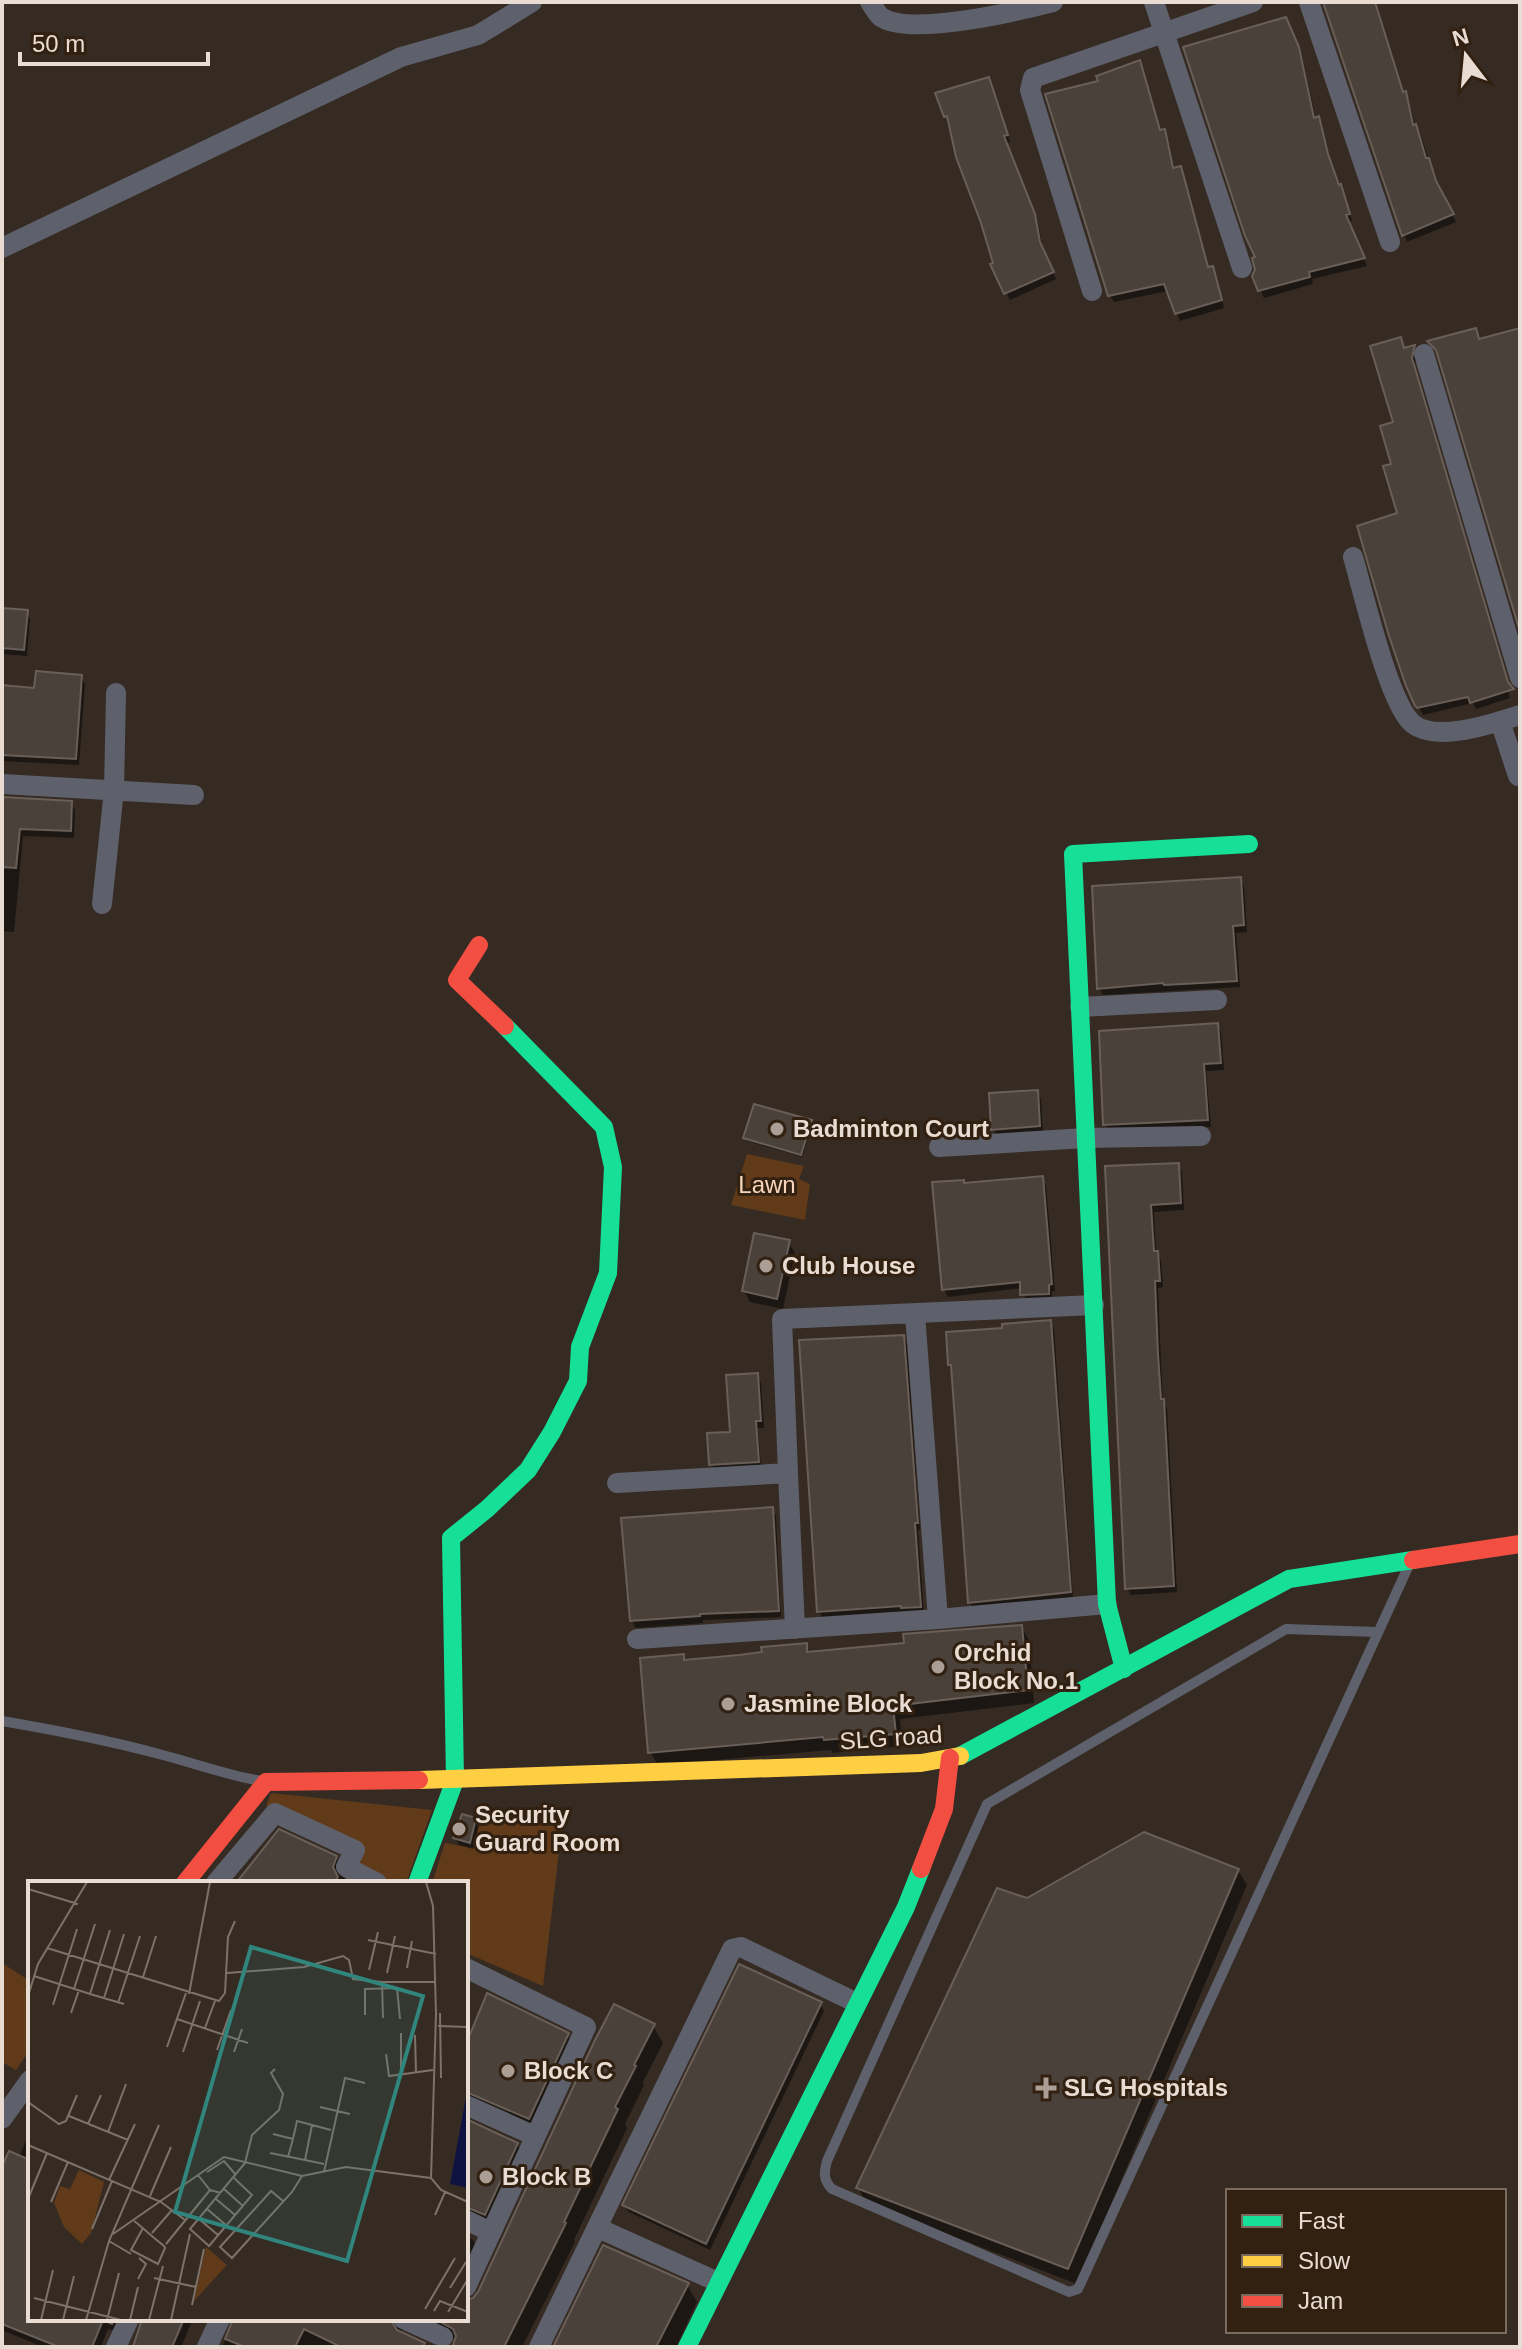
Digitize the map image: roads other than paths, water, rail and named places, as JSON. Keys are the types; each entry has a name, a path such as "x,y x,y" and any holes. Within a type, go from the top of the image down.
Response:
{"street":[{"path":"2,248 401,57 478,35 532,2"},
{"path":"870,2 881,17 906,26 1006,14 1053,2"},
{"path":"1154,2 1242,268"},
{"path":"1092,291 1030,90 1031,83 1040,74 1253,2"},
{"path":"1309,2 1390,242"},
{"path":"1424,354 1520,678"},
{"path":"1353,557 1395,701 1413,725 1430,730 1471,731 1510,718 1518,776"},
{"path":"102,904 114,790 116,693"},
{"path":"2,784 194,795"},
{"path":"1124,1669 1107,1604 1073,854 1249,844"},
{"path":"418,1881 455,1780 451,1538 528,1470 552,1432 578,1381 580,1347 608,1273 613,1167 604,1127 457,980 479,945"},
{"path":"1080,1007 1217,1000"},
{"path":"939,1147 1086,1138 1201,1136"},
{"path":"795,1629 782,1319 1094,1305"},
{"path":"915,1314 938,1619"},
{"path":"617,1483 788,1473"},
{"name":"SLG road","path":"266,1782 455,1780 921,1763 961,1756 1289,1579 1520,1544"},
{"path":"637,1639 938,1619 1107,1604"},
{"path":"687,2347 906,1907 944,1809 950,1758"},
{"path":"187,1881 266,1782"},
{"path":"218,1881 275,1813 355,1850 346,1867 373,1881"},
{"path":"539,2347 732,1949 741,1947 857,2003"},
{"path":"468,1969 586,2027 468,2283"},
{"path":"2,2119 28,2083"},
{"path":"468,2106 535,2136"},
{"path":"468,2221 491,2232"},
{"path":"598,2228 718,2282"},
{"path":"116,2347 128,2321"},
{"path":"207,2347 219,2321"},
{"path":"408,2321 444,2334"}],"lane":[{"path":"1377,1632 1286,1629 987,1804 827,2161 824,2172 826,2183 832,2189 1069,2292 1078,2289 1411,1560"},
{"path":"2,1721 86,1735 162,1754 221,1774 266,1782"}],"place":[{"name":"Badminton Court","path":"777,1129"},
{"name":"Club House","path":"766,1266"},
{"name":"Orchid Block No.1","path":"938,1667"},
{"name":"Jasmine Block","path":"728,1704"},
{"name":"Security Guard Room","path":"459,1829"},
{"name":"Block C","path":"508,2071"},
{"name":"SLG Hospitals","path":"1046,2088"},
{"name":"Block B","path":"486,2177"}],"park label":[{"name":"Lawn","path":"767,1185"}]}
